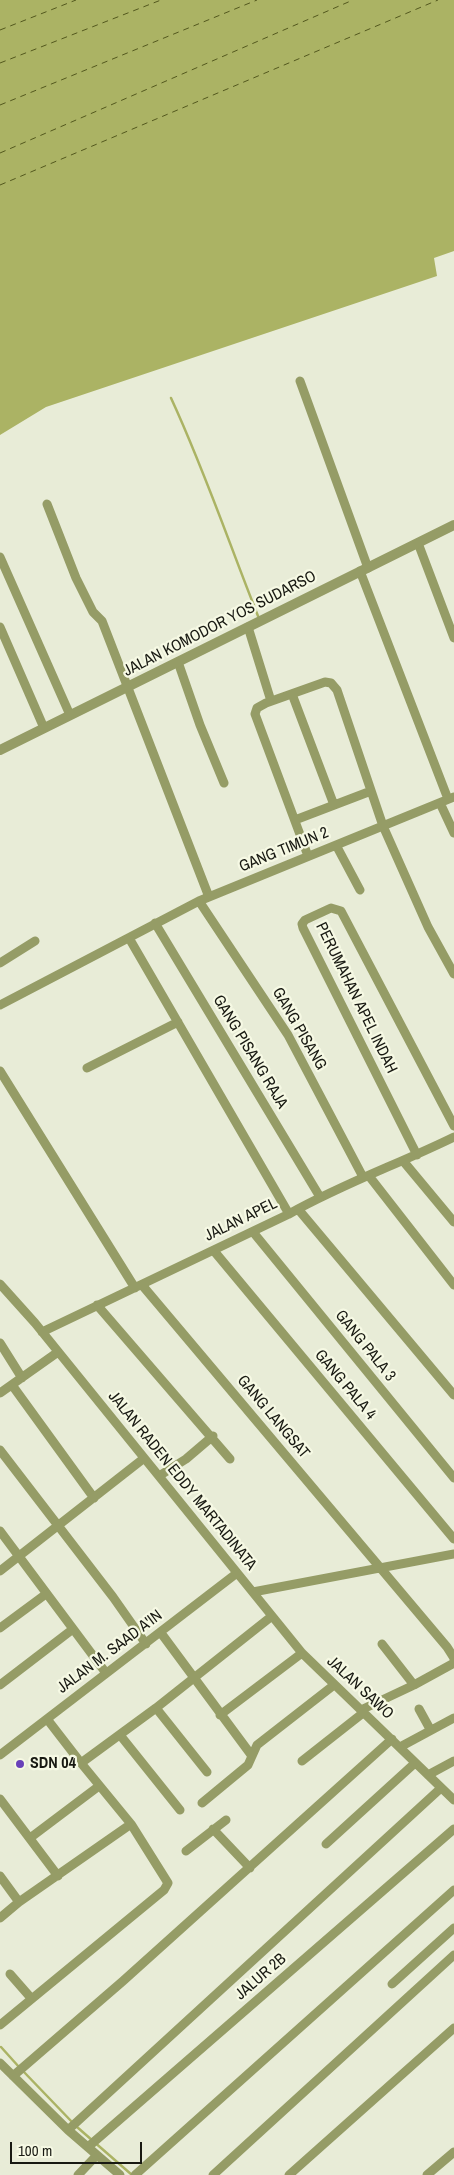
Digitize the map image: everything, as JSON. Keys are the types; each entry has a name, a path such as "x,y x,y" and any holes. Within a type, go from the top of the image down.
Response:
{"street":[{"path":"300,381 364,569 447,800 454,833"},
{"path":"47,504 76,578 92,612 102,621 209,897"},
{"name":"JALAN KOMODOR YOS SUDARSO","path":"0,750 454,524"},
{"path":"418,543 454,638"},
{"path":"0,557 70,715"},
{"path":"0,627 44,728"},
{"path":"248,627 271,701"},
{"path":"178,662 200,725 224,783"},
{"path":"308,856 255,714 257,708 271,701 325,682 331,683 337,690 383,826 428,927 454,974"},
{"path":"292,694 334,805"},
{"path":"295,820 372,791"},
{"name":"GANG TIMUN 2","path":"0,1005 199,901 447,800"},
{"path":"336,845 360,890"},
{"name":"GANG PISANG","path":"199,901 288,1036 367,1176 454,1284"},
{"name":"PERUMAHAN APEL INDAH","path":"417,1155 302,928 305,920 331,908 341,911 454,1126"},
{"name":"GANG PISANG RAJA","path":"155,923 320,1197"},
{"path":"129,938 289,1214"},
{"path":"0,963 36,940"},
{"path":"87,1068 178,1022"},
{"name":"GANG LANGSAT","path":"0,1073 139,1286 447,1647 454,1658 454,1663 414,1685"},
{"name":"JALAN APEL","path":"42,1332 253,1232 320,1197 404,1162 454,1138"},
{"path":"404,1162 454,1222"},
{"path":"298,1209 454,1395"},
{"name":"GANG PALA 3","path":"253,1232 454,1478"},
{"name":"GANG PALA 4","path":"214,1250 454,1539"},
{"name":"JALAN RADEN EDDY MARTADINATA","path":"0,1285 35,1323 253,1592 454,1554"},
{"path":"97,1305 213,1436 230,1459"},
{"path":"0,1343 22,1378"},
{"path":"0,1393 58,1352"},
{"path":"12,1385 94,1498"},
{"path":"159,1476 186,1459 213,1436"},
{"path":"0,1450 113,1597 146,1644"},
{"path":"0,1570 144,1459"},
{"path":"0,1531 106,1674"},
{"name":"JALAN M. SAAD A'IN","path":"0,1755 161,1634 237,1573"},
{"name":"JALAN SAWO","path":"253,1592 302,1653 454,1800"},
{"path":"0,1628 46,1594"},
{"path":"80,1763 156,1708 272,1616"},
{"path":"0,1685 72,1629"},
{"path":"161,1634 252,1756"},
{"path":"302,1761 362,1711 414,1685 382,1644"},
{"path":"220,1715 302,1653"},
{"path":"202,1803 244,1769 250,1762 257,1746 334,1685"},
{"path":"156,1708 207,1772"},
{"path":"419,1709 430,1729"},
{"path":"400,1747 430,1729 454,1718"},
{"path":"0,2025 164,1890 167,1880 149,1855 131,1824 80,1763 47,1719"},
{"path":"120,1735 180,1810"},
{"path":"16,2074 250,1868 392,1739"},
{"path":"428,1775 454,1761"},
{"path":"326,1844 415,1763"},
{"path":"30,1838 99,1786"},
{"path":"70,2128 441,1788"},
{"path":"0,1799 58,1876"},
{"path":"186,1851 226,1820"},
{"path":"0,1918 19,1902 131,1824"},
{"name":"JALUR 2B","path":"89,2146 454,1829"},
{"path":"213,1830 250,1868"},
{"path":"0,1876 19,1902"},
{"path":"136,2174 454,1890"},
{"path":"392,1984 454,1928"},
{"path":"213,2175 454,1955"},
{"path":"10,1974 31,1998"},
{"path":"289,2175 454,2028"},
{"path":"1,2065 16,2074 96,2155 120,2175"},
{"path":"427,2175 454,2152"},
{"path":"78,2175 96,2155"}],"shaded area":[{"path":"0,0 454,0 454,251 434,258 437,276 46,407 0,435"}],"waterway":[{"path":"171,398 205,479 258,616"},
{"path":"1,2047 19,2067"},
{"path":"23,2071 73,2123"},
{"path":"77,2127 132,2175"}],"ferry route":[{"path":"0,30 76,0"},
{"path":"0,63 161,0"},
{"path":"0,105 257,0"},
{"path":"0,153 353,0"},
{"path":"0,185 438,0"}],"place":[{"name":"SDN 04","path":"20,1764"}]}
